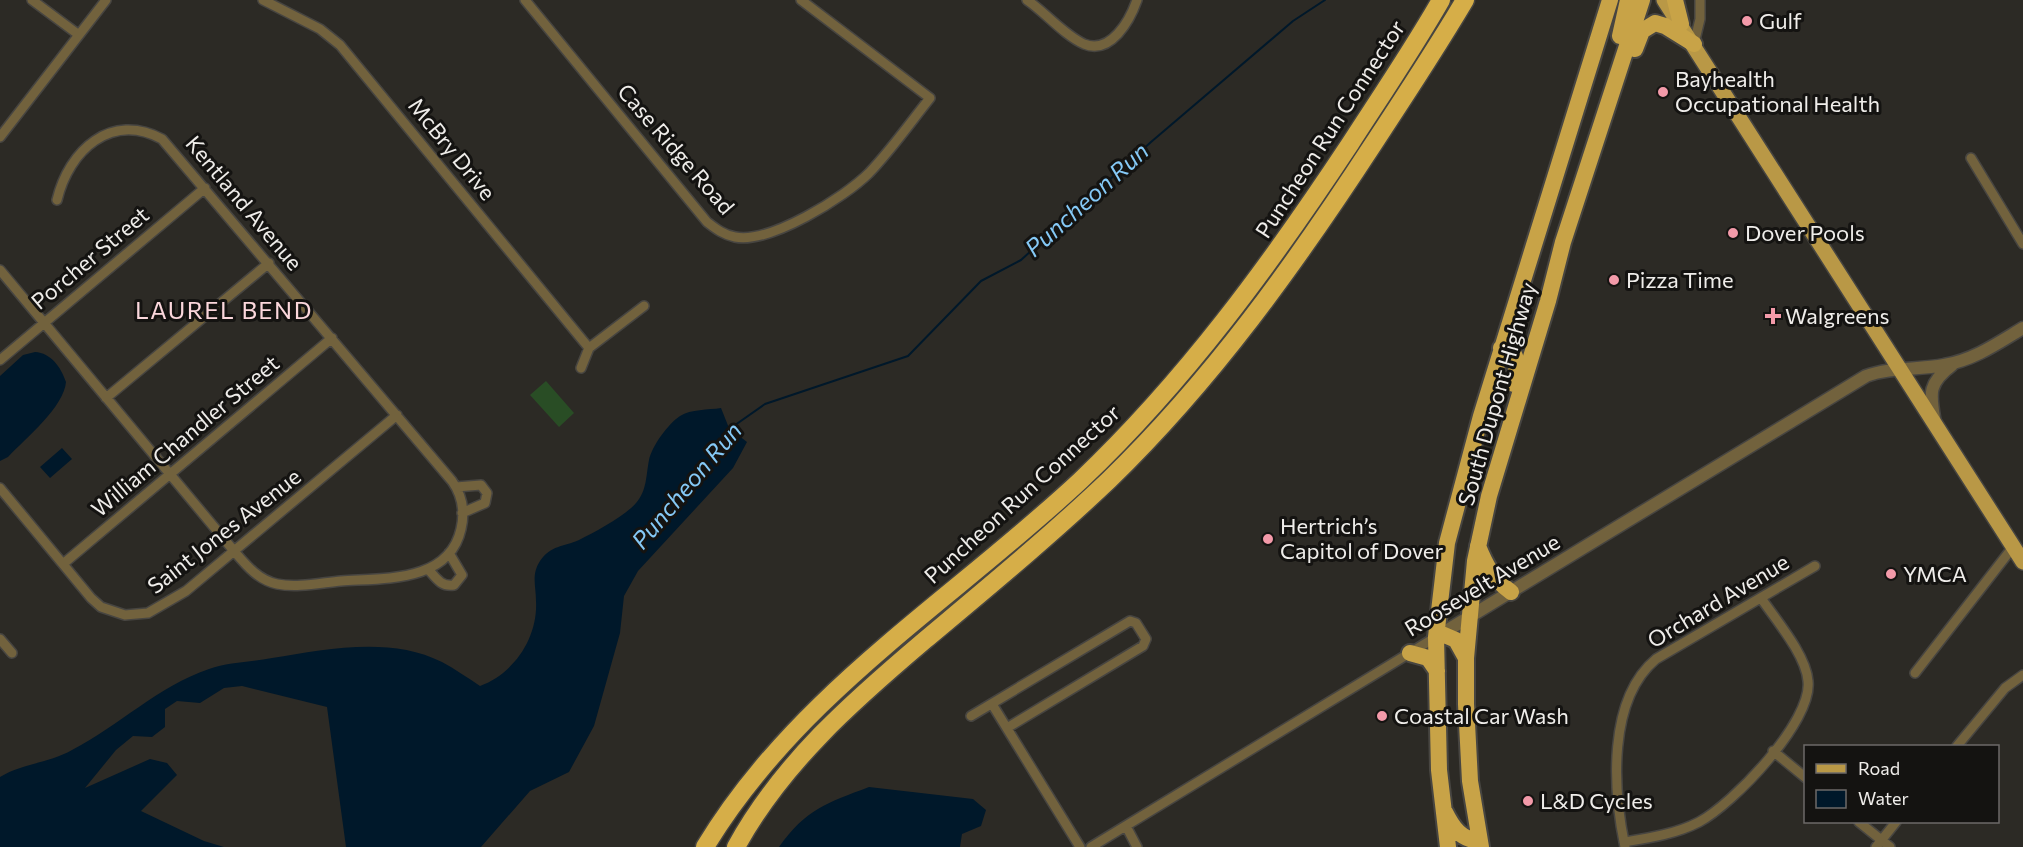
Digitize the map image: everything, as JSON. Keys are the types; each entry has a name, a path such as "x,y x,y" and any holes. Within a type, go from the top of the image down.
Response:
{"highway":[{"name":"Puncheon Run Connector","path":"705,847 744,787 775,749 808,715 1056,502 1170,388 1223,325 1287,239 1441,0"},
{"name":"Puncheon Run Connector","path":"736,847 771,792 833,721 1092,496 1201,382 1274,291 1315,233 1465,0"},
{"path":"1563,242 1588,141 1617,50 1628,0"},
{"name":"South Dupont Highway","path":"1480,844 1470,781 1466,658 1478,546 1493,481 1548,301 1563,242 1642,0"},
{"path":"1675,0 1681,24"},
{"name":"South Dupont Highway","path":"1448,847 1442,806 1437,671 1448,543 1501,348 1608,3"},
{"path":"1606,116 1638,40 1646,27 1655,23 1665,26 1694,44"},
{"path":"1493,481 1496,446 1517,375 1515,356 1501,348"},
{"path":"1478,546 1488,570 1499,584 1511,592"},
{"path":"1439,636 1456,640 1466,658"},
{"path":"1410,653 1428,658 1437,671"},
{"path":"1442,806 1452,826 1461,835 1480,844"}],"main road":[{"path":"1664,0 1694,44 1794,207 2023,562"}],"street":[{"path":"32,0 79,35"},
{"path":"0,137 106,0"},
{"name":"McBry Drive","path":"263,0 320,29 340,45 589,348"},
{"name":"Case Ridge Road","path":"525,0 707,222 720,232 750,238 772,232 816,211 850,188 880,161 930,98 801,0"},
{"path":"1028,0 1085,44 1101,45 1116,36 1132,13 1137,0"},
{"path":"1694,44 1700,19 1700,0"},
{"name":"Kentland Avenue","path":"0,270 234,551 250,569 265,580 287,585 405,576 429,569 449,553 458,540 462,513 456,487 162,139 135,128 108,133 87,148 62,179 57,200"},
{"path":"1971,158 2023,244"},
{"name":"Porcher Street","path":"0,360 205,188"},
{"path":"106,398 269,263"},
{"path":"581,368 589,348 644,306"},
{"path":"1935,427 1930,394 1942,372 1954,363 1978,355 2023,328"},
{"name":"William Chandler Street","path":"63,564 332,338"},
{"name":"Roosevelt Avenue","path":"1091,847 1857,381 1878,372 1954,363"},
{"name":"Saint Jones Avenue","path":"0,488 101,607 115,613 148,614 168,604 397,415"},
{"path":"456,487 481,485 487,494 485,503 462,513"},
{"path":"1915,673 2013,547"},
{"path":"429,569 441,583 447,586 454,585 462,575 449,553"},
{"name":"Orchard Avenue","path":"1624,845 1616,759 1624,713 1638,679 1656,659 1815,566"},
{"path":"1624,845 1680,831 1714,813 1743,788 1805,707 1809,684 1802,660 1761,598"},
{"path":"972,716 1130,621 1136,623 1146,639 1143,646 1007,728"},
{"path":"0,639 12,653"},
{"path":"1959,745 2005,688 2023,675"},
{"path":"992,704 1080,847"},
{"path":"1773,751 1804,776"},
{"path":"1860,823 1879,843 1890,847"},
{"path":"1879,843 1895,823"},
{"path":"1126,826 1137,847"}],"green space":[{"path":"546,381 574,413 559,427 530,395"}],"water":[{"path":"35,352 51,358 58,366 66,382 64,392 43,422 8,457 0,461 0,376 23,355"},
{"path":"721,408 729,428 747,442 733,468 638,571 624,596 620,633 594,726 569,772 530,791 481,847 346,847 327,707 242,686 224,688 200,703 177,701 165,709 165,727 152,737 133,736 116,750 85,788 150,759 167,763 177,775 141,811 204,841 224,847 0,847 0,777 72,750 173,685 209,669 232,663 336,648 380,647 422,654 442,662 480,686 493,680 514,663 533,628 536,614 536,571 544,556 553,549 579,540 601,528 636,503 644,488 653,448 675,420 689,412"},
{"path":"62,448 72,459 50,478 40,467"},
{"path":"869,787 973,799 986,810 981,826 962,834 960,847 779,847 799,824 818,809"}],"waterway":[{"name":"Puncheon Run","path":"728,430 765,404 908,356 981,281 1021,260 1151,142 1293,21 1325,0"}],"place":[{"name":"Gulf","path":"1747,21"},
{"name":"Bayhealth Occupational Health","path":"1663,92"},
{"name":"Dover Pools","path":"1733,233"},
{"name":"Pizza Time","path":"1614,280"},
{"name":"Walgreens","path":"1773,316"},
{"name":"Hertrich’s Capitol of Dover","path":"1268,539"},
{"name":"YMCA","path":"1891,574"},
{"name":"Coastal Car Wash","path":"1382,716"},
{"name":"L&D Cycles","path":"1528,801"}],"district":[{"name":"LAUREL BEND","path":"224,311"}]}
